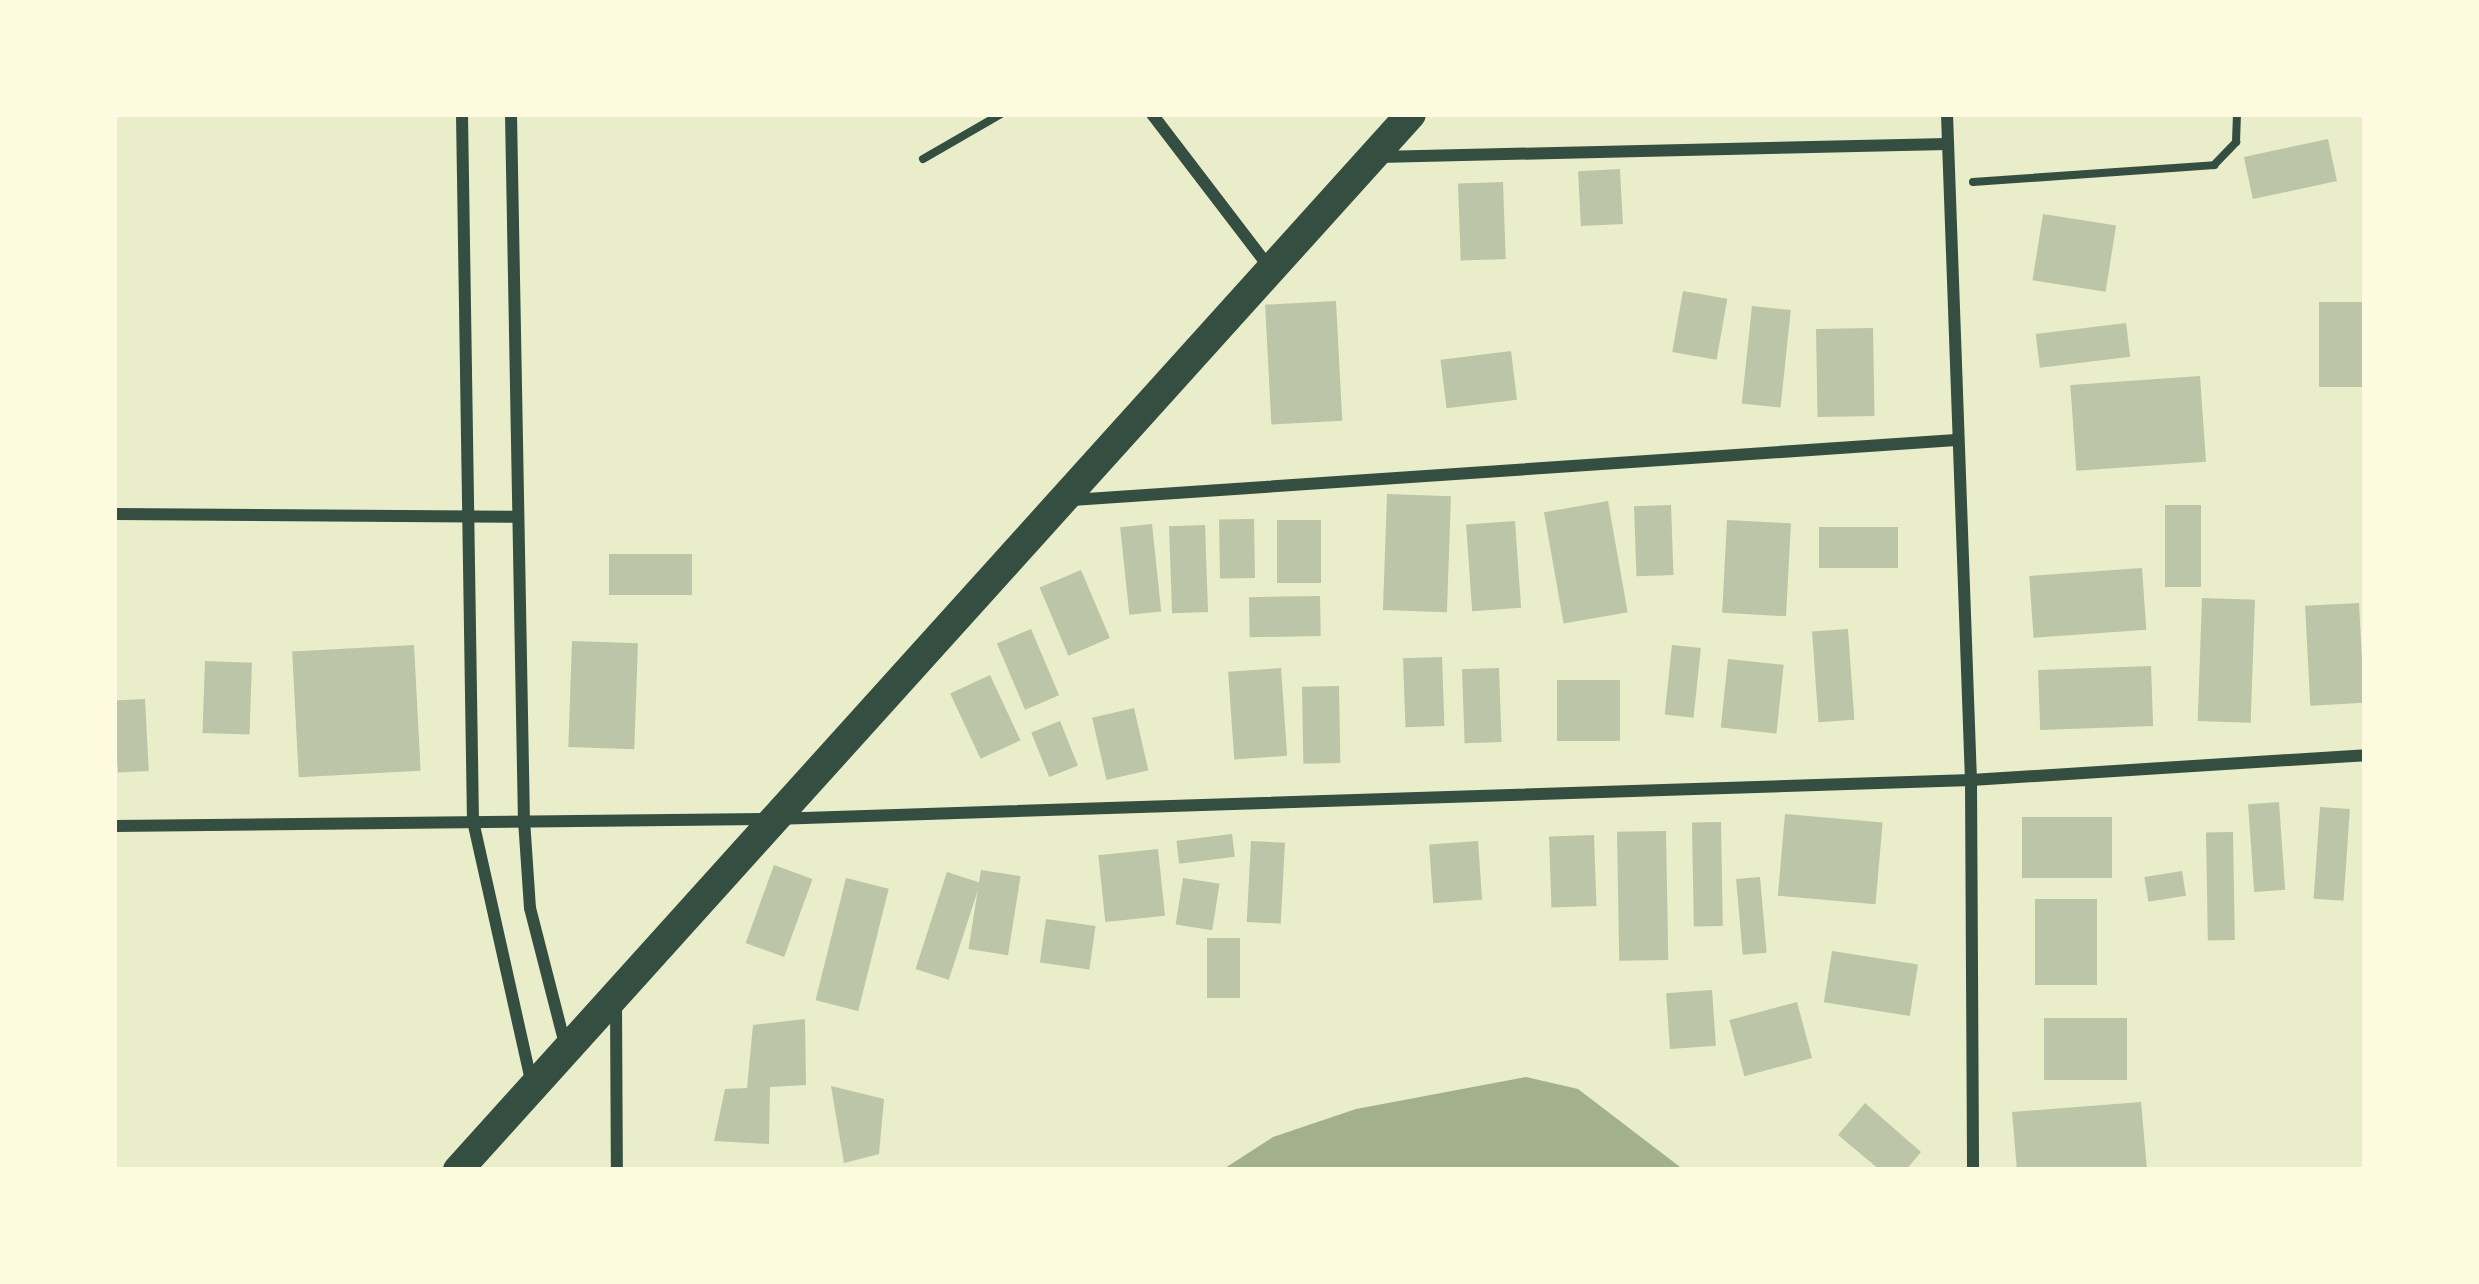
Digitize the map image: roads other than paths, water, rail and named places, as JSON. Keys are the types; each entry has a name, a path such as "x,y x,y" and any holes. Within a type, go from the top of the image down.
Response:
{"main road":[{"path":"458,1170 1411,114"}],"street":[{"path":"462,114 463,518 473,821 497,955 533,1087"},
{"path":"511,114 524,820 530,908 566,1049"},
{"path":"1152,114 1270,268"},
{"path":"1947,114 1971,780 1973,1170"},
{"path":"1373,157 1947,144"},
{"path":"1060,501 1957,440"},
{"path":"114,514 517,517"},
{"path":"114,826 774,819 1971,780 2365,755"},
{"path":"616,994 617,1170"}]}
